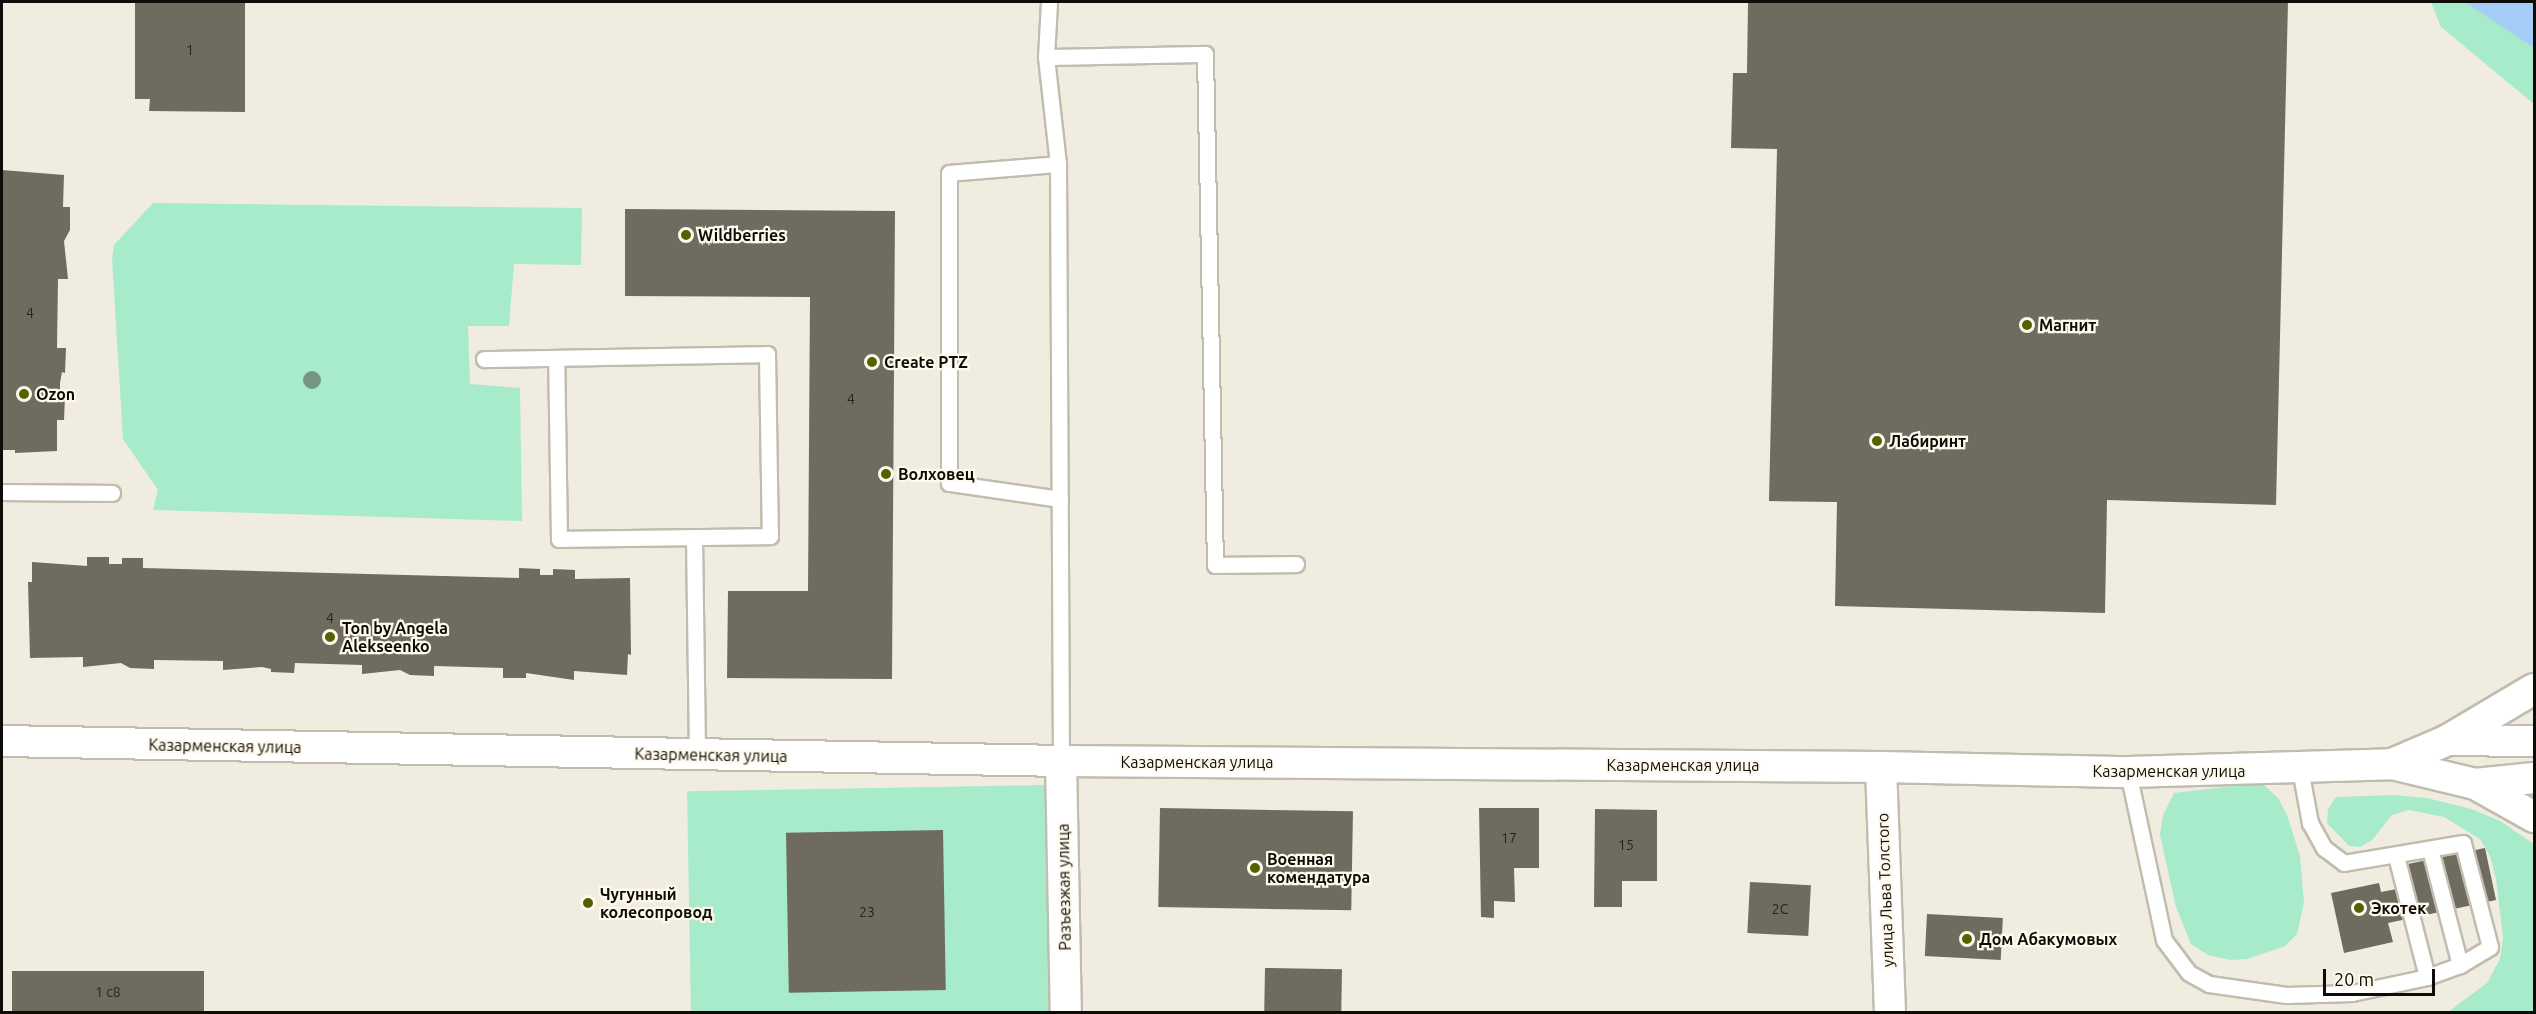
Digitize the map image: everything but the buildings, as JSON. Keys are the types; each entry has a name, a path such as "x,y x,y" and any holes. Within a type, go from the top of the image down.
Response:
{"street":[{"path":"2392,764 2448,741 2535,689"},
{"name":"Казарменская улица","path":"2,741 1061,761 1881,766 2128,772 2300,769 2392,764"},
{"path":"2448,741 2535,741"},
{"name":"Разъезжая улица","path":"1061,761 1066,1012"},
{"path":"2392,764 2475,784 2535,817"},
{"name":"улица Льва Толстого","path":"1881,766 1890,1012"},
{"path":"2475,784 2535,778"}],"lane":[{"path":"1049,2 1046,57 1058,164 1061,761"},
{"path":"1046,57 1205,54 1215,565 1296,564"},
{"path":"1058,164 949,173 949,483 1060,500"},
{"path":"484,358 767,354 770,536 559,539 556,358"},
{"path":"2,492 112,493"},
{"path":"694,537 697,754"},
{"path":"2128,772 2164,940 2188,973 2209,984 2286,995 2352,993 2427,977 2460,965 2490,947 2463,843 2344,863 2324,848 2310,823 2300,769"},
{"path":"2430,849 2460,965"},
{"path":"2396,856 2427,977"}],"green space":[{"path":"2431,2 2467,2 2534,48 2534,104 2441,27"},
{"path":"153,203 582,208 581,265 514,264 509,326 468,326 470,384 520,388 522,521 153,510 158,490 123,439 112,259 114,245"},
{"path":"1046,785 1050,1012 691,1012 687,791"},
{"path":"2242,785 2264,785 2278,798 2287,815 2300,856 2304,902 2297,934 2285,946 2247,959 2231,960 2208,955 2191,944 2176,907 2160,835 2163,815 2174,793"},
{"path":"2394,795 2427,798 2471,809 2500,821 2534,844 2534,1012 2448,1012 2487,983 2500,959 2503,937 2496,879 2490,856 2480,839 2444,817 2409,810 2392,815 2372,840 2360,847 2349,846 2327,823 2328,809 2336,797"}],"water":[{"path":"2467,2 2534,2 2534,48 2468,4"}],"place":[{"name":"Wildberries","path":"686,235"},
{"name":"Магнит","path":"2027,325"},
{"name":"Create PTZ","path":"872,362"},
{"name":"Ozon","path":"24,394"},
{"name":"Лабиринт","path":"1877,441"},
{"name":"Волховец","path":"886,474"},
{"name":"Ton by Angela Alekseenko","path":"330,637"},
{"name":"Военная комендатура","path":"1255,868"},
{"name":"Чугунный колесопровод","path":"588,903"},
{"name":"Экотек","path":"2359,908"},
{"name":"Дом Абакумовых","path":"1967,939"}]}
